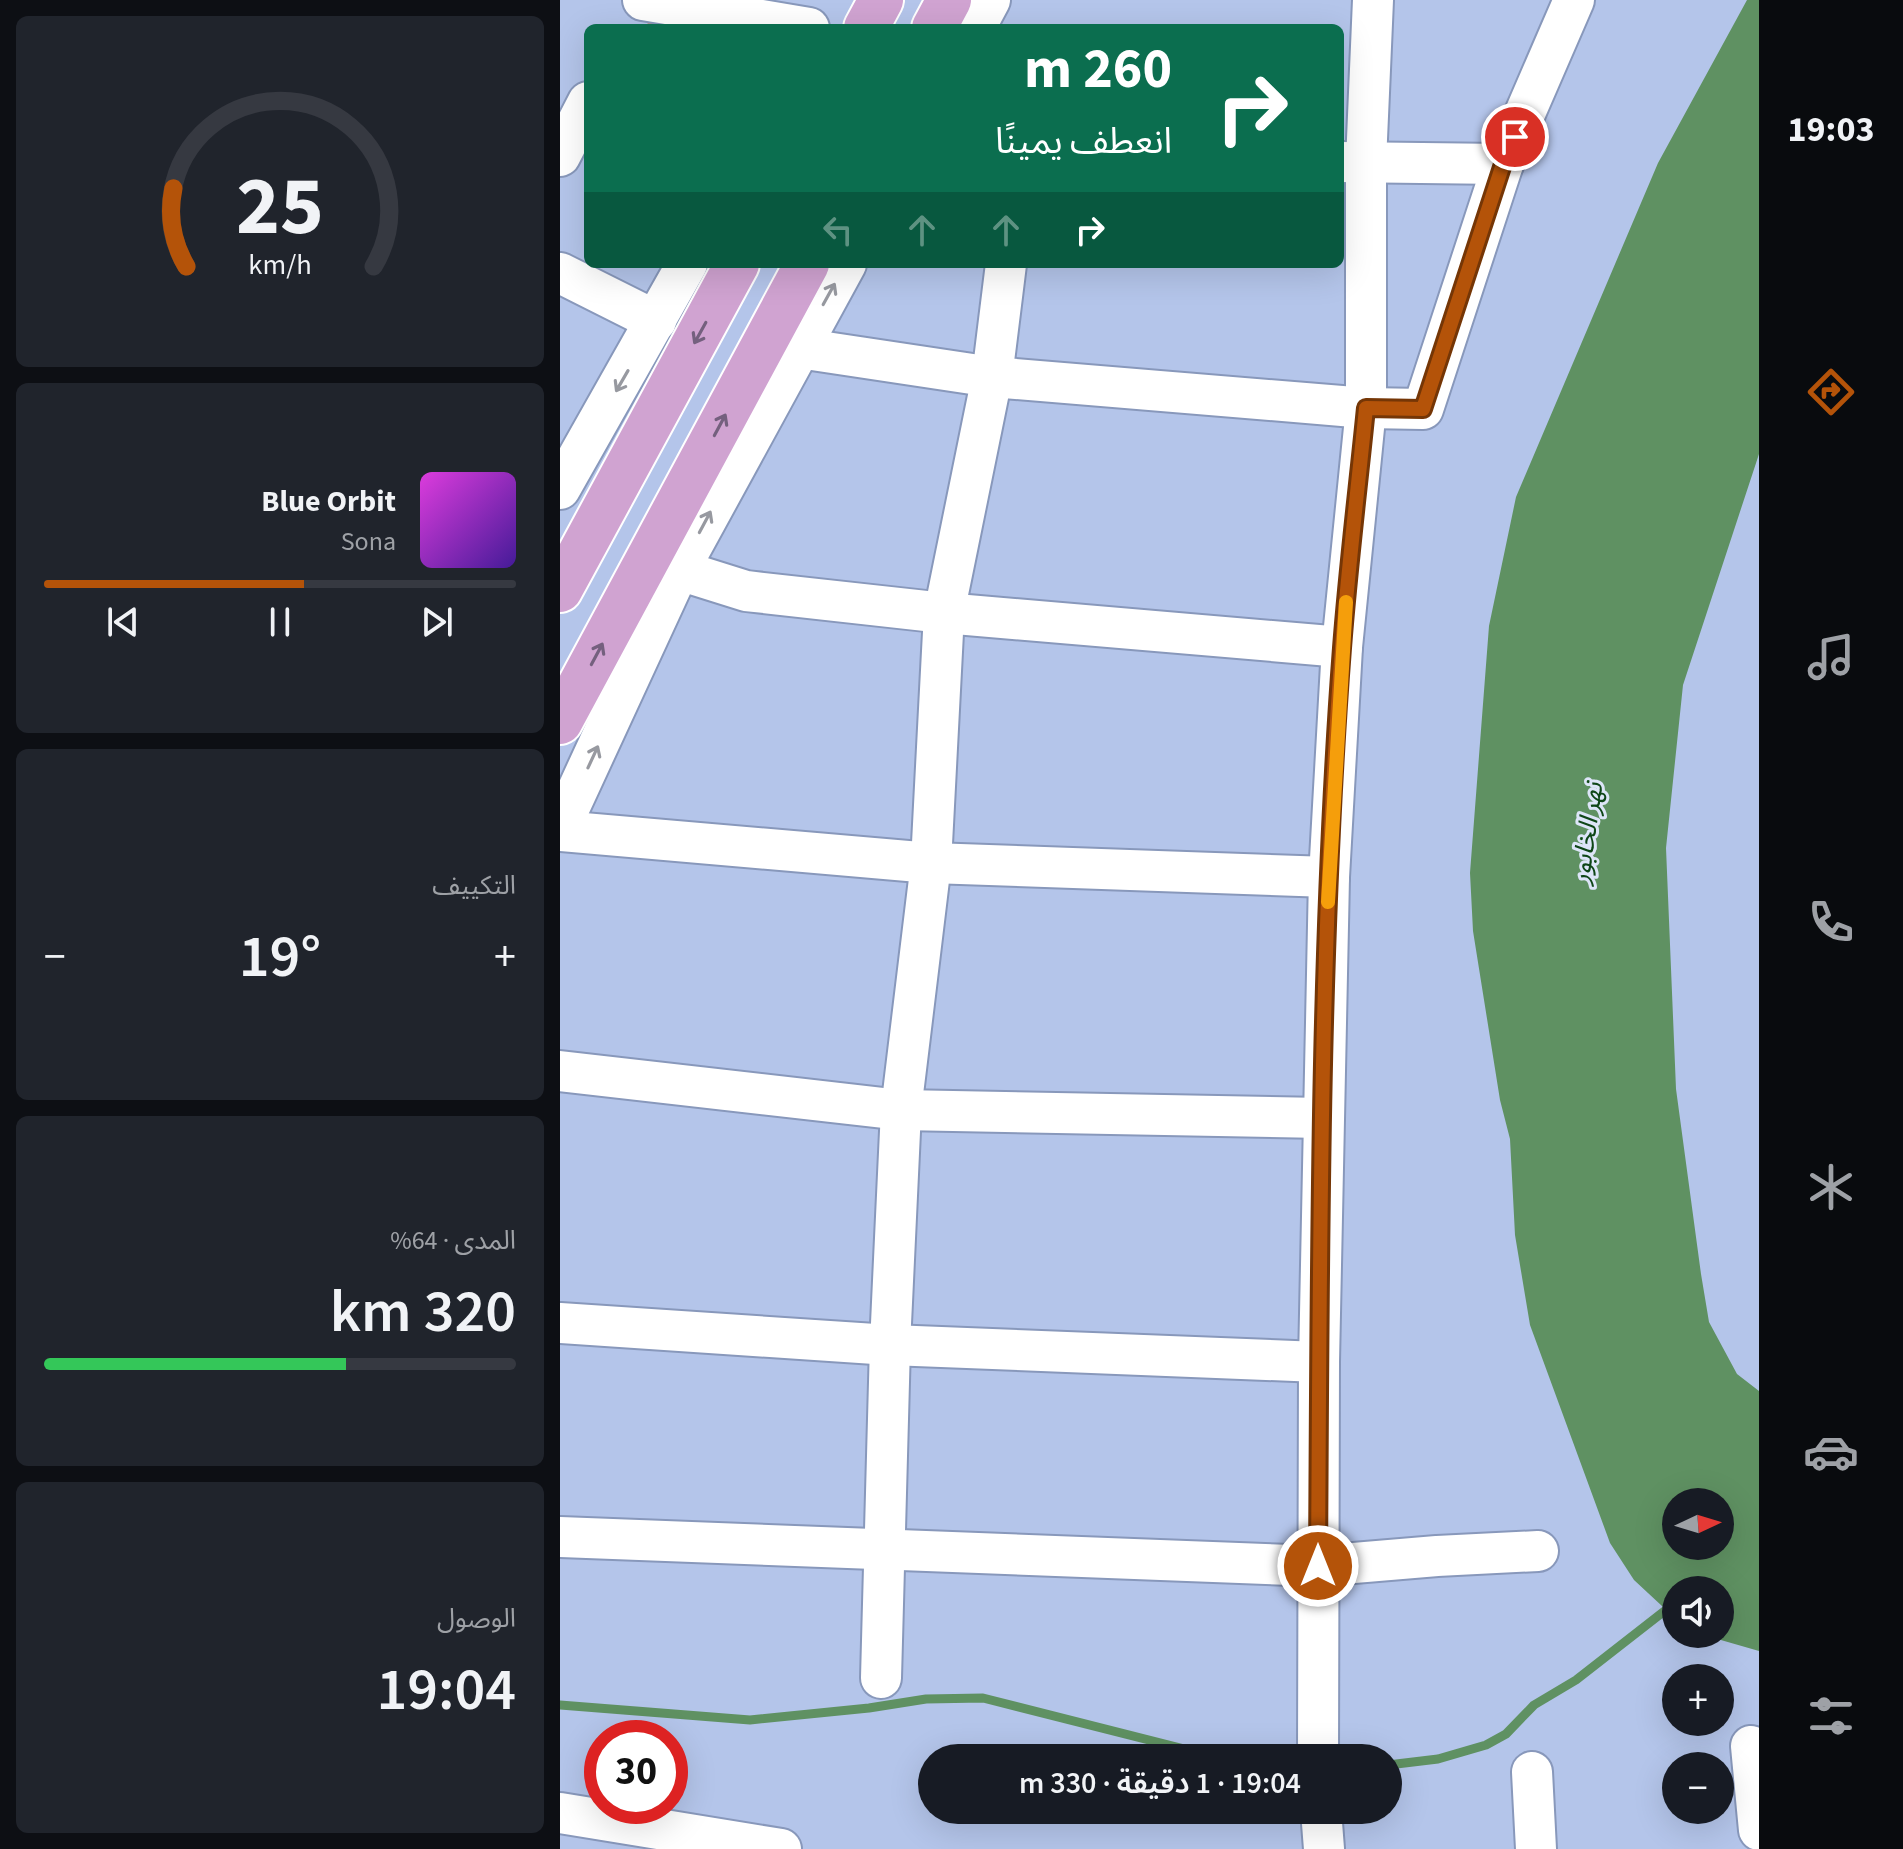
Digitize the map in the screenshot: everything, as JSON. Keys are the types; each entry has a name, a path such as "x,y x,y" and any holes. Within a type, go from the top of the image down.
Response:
{"main road":[{"path":"936,24 949,0"},
{"path":"560,590 735,268"},
{"path":"560,722 805,268"}],"street":[{"path":"628,24 641,0 787,24"},
{"path":"814,24 829,0"},
{"path":"977,24 990,0"},
{"path":"1318,1744 1319,1362 1329,877 1342,647 1366,408 1353,162 1373,0"},
{"path":"799,348 992,377 1366,408 1423,409 1503,164 1574,0"},
{"path":"560,156 584,110"},
{"path":"1353,162 1503,164"},
{"path":"560,489 685,268"},
{"path":"844,268 679,570 560,830 931,863 1329,877"},
{"path":"881,1678 890,1345 901,1110 931,863 944,613 992,377 1006,268"},
{"path":"560,273 656,321"},
{"path":"679,570 746,591 944,613 1342,647"},
{"path":"560,1071 901,1110 1323,1118"},
{"path":"560,1323 890,1345 1319,1362"},
{"path":"560,1537 1318,1566 1538,1551"},
{"path":"1751,1746 1759,1830"},
{"path":"1532,1772 1536,1849"},
{"path":"560,1813 692,1843 781,1849"},
{"path":"1322,1824 1324,1849"}],"water":[{"name":"نهر الخابور","path":"1747,0 1759,0 1759,454 1683,685 1666,848 1676,1089 1709,1322 1737,1374 1759,1391 1759,1651 1734,1644 1734,1576 1662,1576 1662,1606 1634,1580 1610,1543 1530,1325 1515,1235 1510,1139 1500,1100 1473,931 1470,873 1489,626 1516,497 1658,163"}],"building":[{"path":"655,2 690,14 686,24 647,24"}],"waterway":[{"path":"1402,1763 1438,1759 1486,1745 1506,1734 1534,1705 1576,1680 1662,1613"},
{"path":"560,1705 750,1720 926,1699 983,1698 1165,1744"}],"slow traffic":[{"path":"1328,902 1346,602"}],"route":[{"path":"1318,1566 1329,877 1342,647 1366,408 1423,409 1503,164 1515,137"}]}
